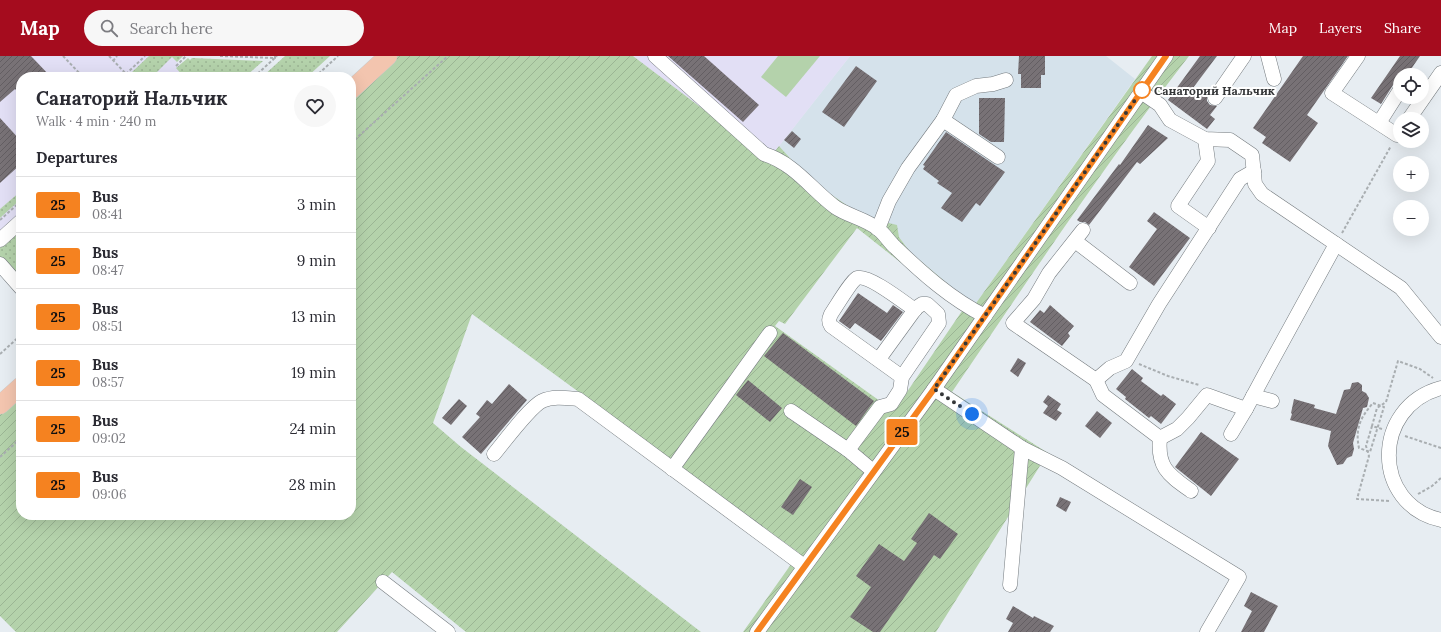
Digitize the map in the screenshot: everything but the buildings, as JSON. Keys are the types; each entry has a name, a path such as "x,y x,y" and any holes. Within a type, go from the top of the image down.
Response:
{"main road":[{"path":"356,85 388,56"},
{"path":"0,405 16,391"}],"street":[{"path":"655,56 764,154 777,158 793,169 836,207 878,229 894,247 937,285 966,307 984,316"},
{"path":"757,632 934,389 1166,56"},
{"path":"1215,98 1244,56"},
{"path":"1268,56 1274,79"},
{"path":"1358,56 1332,93 1379,123 1393,130"},
{"path":"1429,88 1441,73"},
{"path":"878,229 889,201 908,168 943,120 956,95 976,86 993,84 1006,80"},
{"path":"1141,92 1160,105 1170,120 1205,139 1230,140 1252,155 1256,184 1262,194 1401,288 1441,337"},
{"path":"1379,123 1393,101"},
{"path":"943,120 998,157"},
{"path":"1205,139 1208,161 1178,206 1209,228"},
{"path":"1096,380 1110,368 1126,360 1159,304 1240,179 1254,171"},
{"path":"0,240 16,226"},
{"path":"1130,283 1079,235 1049,273 1034,299 1013,324 1096,380 1103,395 1160,438"},
{"path":"1231,434 1336,244"},
{"path":"0,264 16,282"},
{"path":"902,376 837,331 829,322 831,314 857,278 871,281 915,310"},
{"path":"848,450 880,407 891,404 900,390 902,376 939,323 938,314 927,304 922,304 915,310 879,359"},
{"path":"672,469 770,333"},
{"path":"1441,388 1433,390 1420,397 1408,406 1392,432 1389,452 1389,462 1394,482 1405,499 1420,512 1441,520"},
{"path":"934,389 1022,448 1062,468 1239,577 1207,632"},
{"path":"1160,438 1177,429 1207,395 1246,409"},
{"path":"1253,396 1272,401"},
{"path":"494,454 533,408 542,401 556,397 578,398 804,566"},
{"path":"791,411 848,450 873,472"},
{"path":"1160,438 1159,448 1161,462 1170,475 1191,491"},
{"path":"1010,585 1022,448"},
{"path":"383,582 448,632"}],"path":[{"path":"63,56 78,72"},
{"path":"109,56 124,72"},
{"path":"114,61 117,56"},
{"path":"128,72 145,56"},
{"path":"176,66 186,56"},
{"path":"220,56 276,57"},
{"path":"320,72 338,56"},
{"path":"356,139 448,56"},
{"path":"260,72 276,57"},
{"path":"1336,244 1364,192 1393,143"},
{"path":"0,220 16,206"},
{"path":"0,354 16,340"},
{"path":"1126,360 1168,376 1204,387"},
{"path":"1373,403 1384,407 1383,409 1370,452 1359,448 1356,436 1362,415 1373,403"},
{"path":"0,457 16,443"}],"shaded area":[{"path":"0,56 173,56 172,57 180,65 177,69 180,72 16,72 16,233 0,248"},
{"path":"633,56 850,56 769,159"},
{"path":"850,56 1106,56 1135,79 974,306 910,252 899,237 864,217 810,180 779,146"}],"green space":[{"path":"149,56 183,56 177,62 172,57 157,72 132,72"},
{"path":"285,56 330,56 312,72 267,72"},
{"path":"388,56 633,56 769,159 779,146 810,180 864,217 897,225 899,237 910,252 974,306 1152,56 1189,56 1097,180 952,392 1048,453 936,632 743,632 799,553 472,314 433,423 461,447 701,632 466,632 392,572 337,632 16,632 0,616 0,405 16,391 16,520 356,520 356,85","holes":["857,228 962,311 894,411 775,326 779,321 785,324"]},
{"path":"778,56 820,56 786,97 761,77"},
{"path":"188,58 190,60 192,58 263,61 251,72 180,72 176,68"},
{"path":"16,195 16,204 0,218 0,209"},
{"path":"16,233 16,273 0,261 0,248"}],"bus line":[{"name":"25","path":"757,632 864,483 934,389 1166,56"}],"place":[{"name":"Санаторий Нальчик","path":"1142,90"}],"route":[{"path":"972,414 934,389 1142,90"}]}
